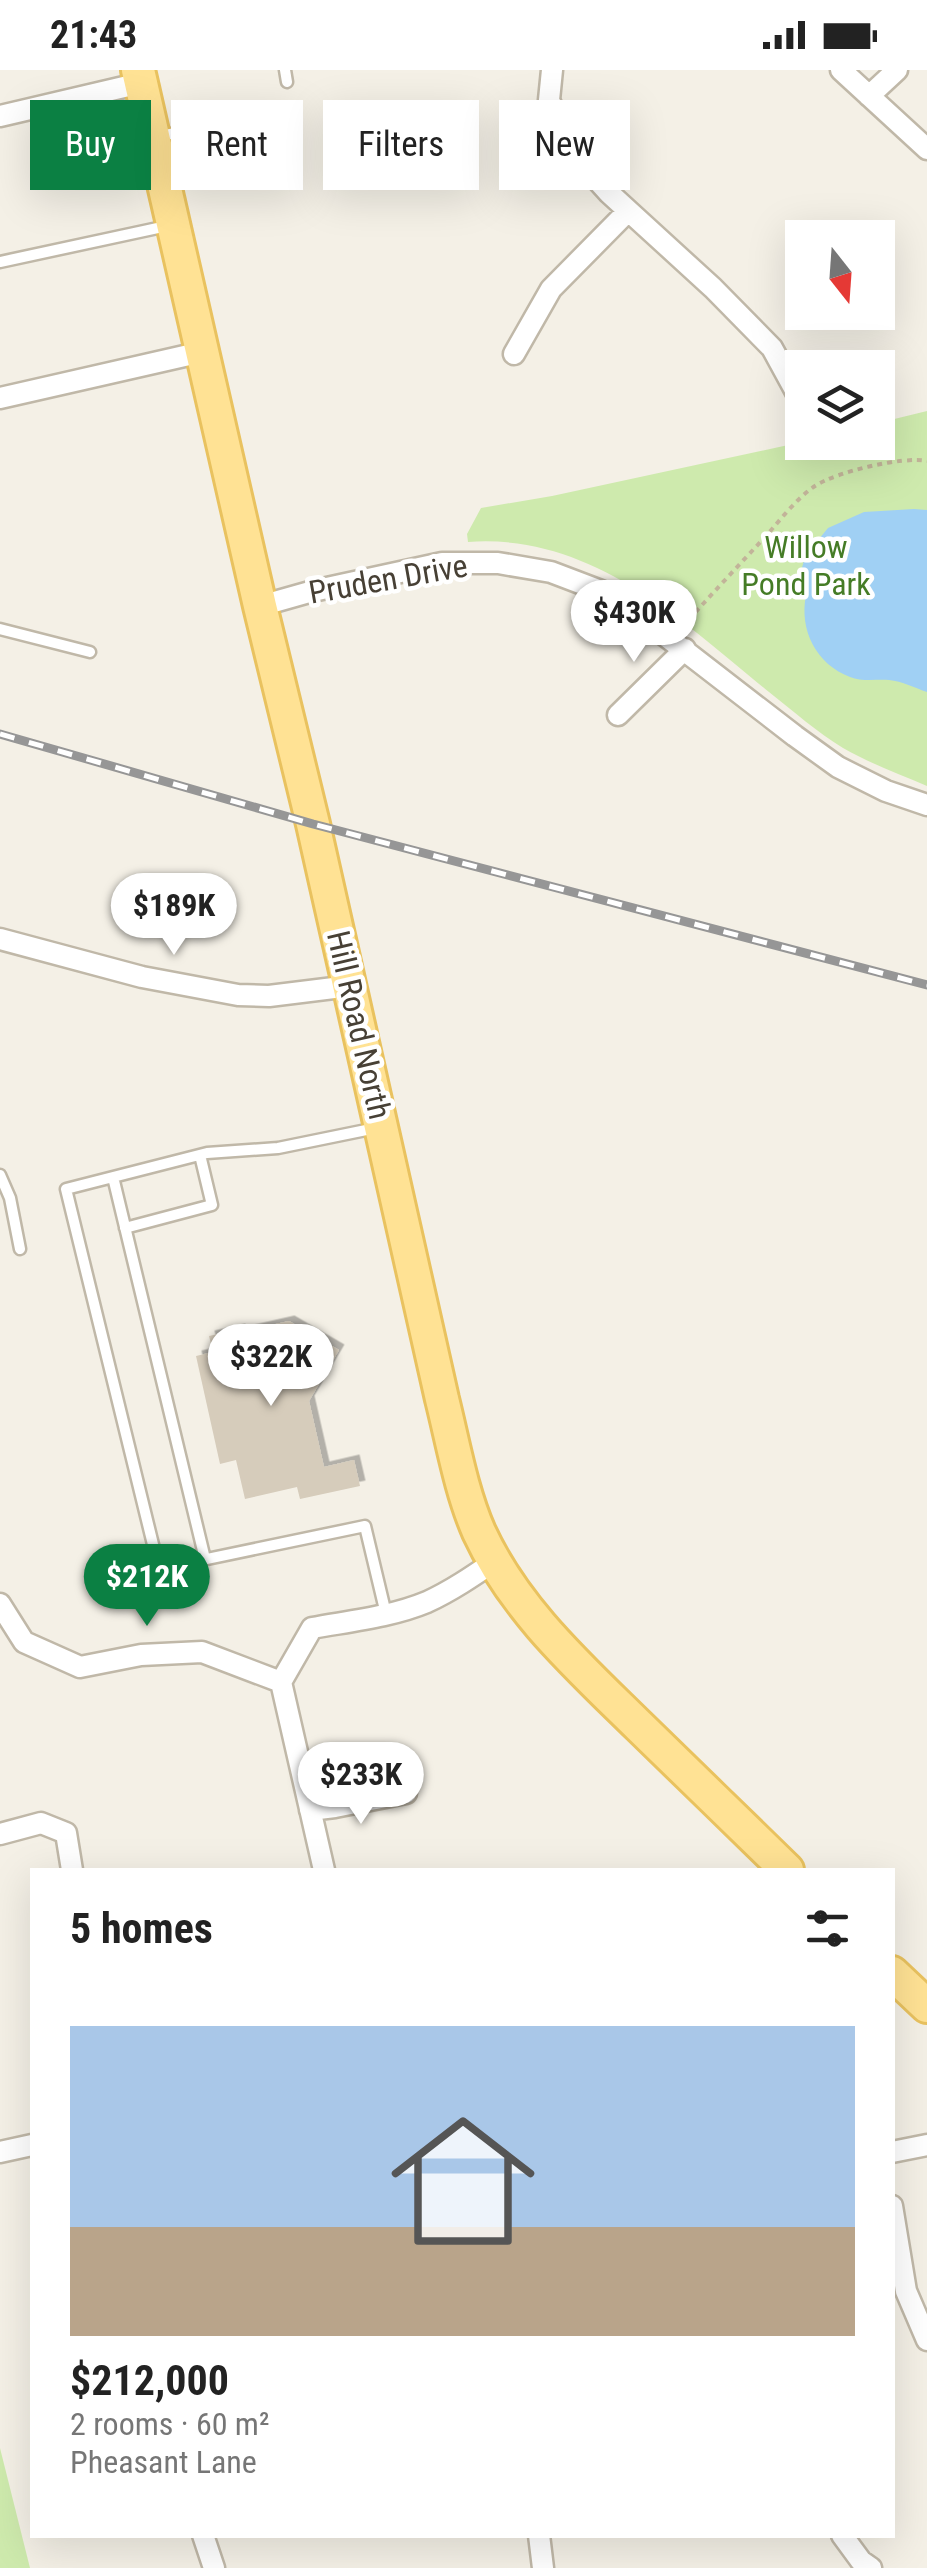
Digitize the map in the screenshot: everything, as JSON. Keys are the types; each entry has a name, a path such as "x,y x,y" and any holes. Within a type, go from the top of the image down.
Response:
{"main road":[{"name":"Hill Road North","path":"144,74 164,185 260,606 462,1478 478,1530 528,1610 572,1660 785,1868"},
{"path":"895,1976 927,2006"}],"street":[{"path":"552,70 549,100 571,151 772,348 785,372"},
{"path":"840,70 927,149"},
{"path":"869,96 897,70"},
{"path":"0,116 144,74"},
{"path":"514,354 551,288 628,211"},
{"path":"0,398 202,352"},
{"name":"Pruden Drive","path":"260,606 442,563 498,563 550,572 601,592 632,610 838,766 886,791 927,805"},
{"path":"618,716 678,644"},
{"path":"0,939 142,977 238,995 269,996 350,986"},
{"path":"324,1868 282,1682 312,1628 423,1604 494,1561"},
{"path":"0,1604 24,1642 80,1667 141,1654 202,1652 282,1682"},
{"path":"310,1810 406,1793"},
{"path":"0,1834 41,1822 66,1832 72,1868"},
{"path":"0,2152 30,2145"},
{"path":"895,2151 927,2145"},
{"path":"895,2224 906,2291 927,2340"},
{"path":"205,2538 214,2568"},
{"path":"540,2538 543,2568"},
{"path":"844,2538 871,2568"}],"lane":[{"path":"154,137 171,134"},
{"path":"164,185 171,183"},
{"path":"0,262 173,224"},
{"path":"0,630 90,652"},
{"path":"382,1127 278,1148 200,1155 66,1189 159,1569 364,1526 386,1614"},
{"path":"125,1228 212,1206 200,1155"},
{"path":"0,1174 10,1198 20,1249"},
{"path":"113,1177 206,1559"}],"path":[{"path":"678,644 780,521 816,485 889,462 916,458 927,461"}],"green space":[{"name":"Willow Pond Park","path":"927,411 927,786 833,742 702,637 632,587 555,552 513,543 468,542 467,534 481,508 785,446 785,460 895,460 895,419"},
{"path":"0,2448 30,2568 0,2568"}],"water":[{"path":"927,510 927,692 894,681 855,679 828,664 808,633 806,595 798,582 812,542 828,528 864,512"}],"building":[{"path":"289,1321 339,1350 309,1401 324,1467 354,1460 360,1486 300,1499 297,1487 245,1499 236,1460 220,1464 196,1356 213,1352 209,1336"}],"railway":[{"path":"0,734 313,824 927,985"}]}
